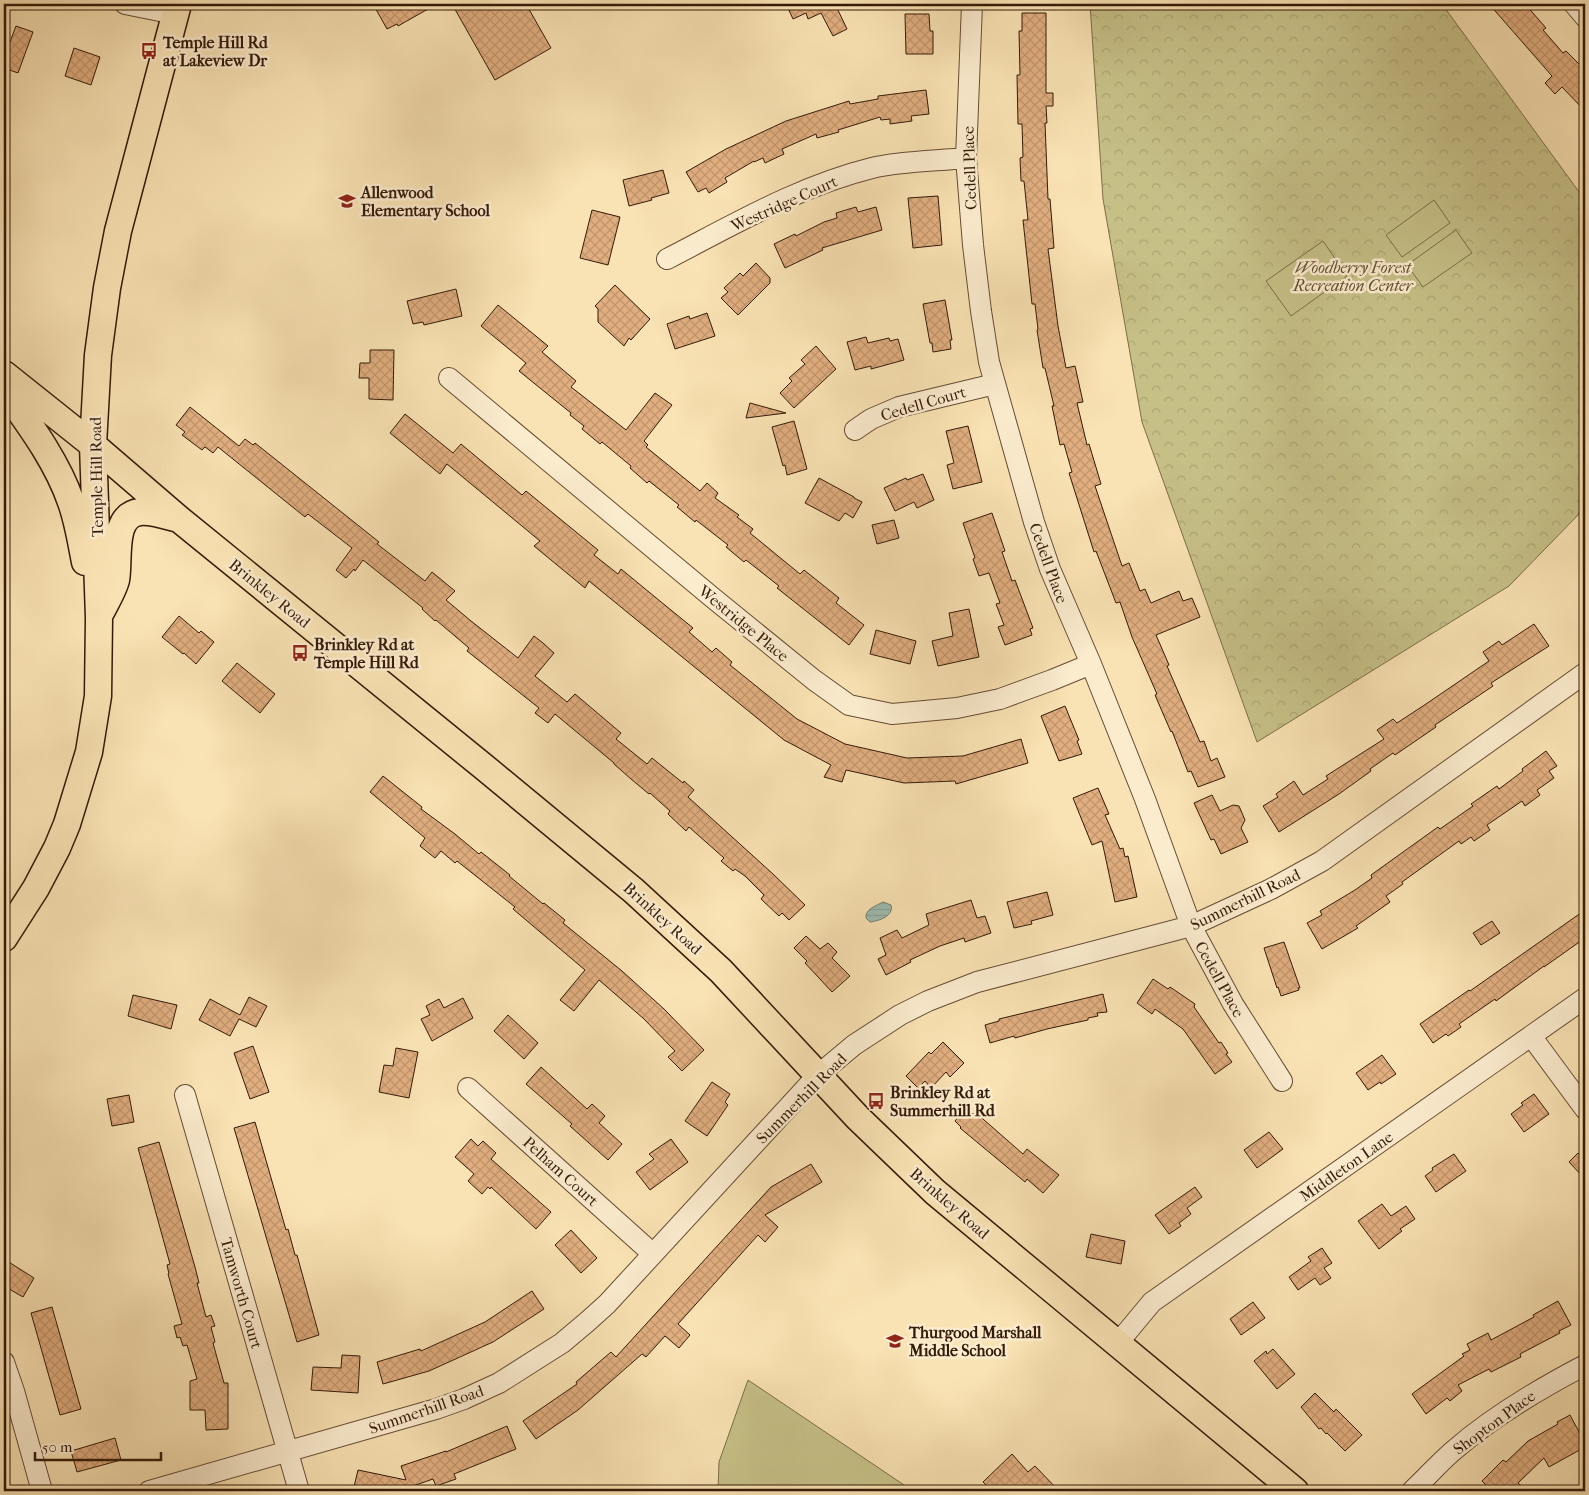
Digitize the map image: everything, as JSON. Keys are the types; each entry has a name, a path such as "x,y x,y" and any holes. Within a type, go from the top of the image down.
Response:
{"main road":[{"name":"Temple Hill Road","path":"4,938 36,888 57,848 67,824 89,752 98,696 99,618 93,445 98,356 118,230 177,9"},
{"name":"Brinkley Road","path":"4,374 93,445 179,519 477,760 634,891 721,971 864,1125 936,1192 1296,1491"},
{"path":"4,389 31,426 56,468 71,502 99,618"},
{"path":"99,618 116,581 120,530 128,517 138,512 179,519"}],"street":[{"path":"125,4 177,9"},
{"name":"Cedell Place","path":"972,4 966,158 980,311 989,362 1037,532 1050,569 1091,664 1145,800 1191,926 1233,1004 1282,1081"},
{"path":"1574,4 1585,17"},
{"name":"Westridge Court","path":"667,259 817,185 848,174 874,167 966,158"},
{"name":"Westridge Place","path":"449,378 713,598 814,680 849,705 892,714 957,708 1000,699 1091,664"},
{"name":"Cedell Court","path":"855,430 871,419 899,407 995,384"},
{"name":"Summerhill Road","path":"149,1491 436,1409 499,1383 562,1343 607,1304 818,1076 854,1045 883,1026 916,1007 977,982 1191,926 1271,889 1322,861 1585,673"},
{"name":"Middleton Lane","path":"1117,1344 1152,1302 1585,998"},
{"path":"1532,1036 1585,1109"},
{"name":"Pelham Court","path":"468,1088 653,1254"},
{"name":"Tamworth Court","path":"185,1095 298,1491"},
{"path":"4,1362 42,1491"},
{"name":"Shopton Place","path":"1412,1491 1452,1452 1496,1417 1585,1365"}],"green space":[{"name":"Woodberry Forest Recreation Center","path":"1090,4 1442,4 1585,200 1585,500 1578,515 1509,586 1257,742 1142,422 1103,199"},
{"path":"1434,200 1450,223 1402,257 1386,235"},
{"path":"1456,230 1472,253 1423,287 1407,265"},
{"path":"1323,241 1347,276 1291,316 1266,281"},
{"path":"748,1380 913,1491 718,1491 719,1462"}],"water":[{"path":"883,902 891,905 890,912 881,919 870,922 866,918 867,912"}],"building":[{"path":"373,4 437,4 398,26 397,24 387,29"},
{"path":"452,4 526,4 551,48 495,80"},
{"path":"786,4 841,4 836,6 847,29 833,36 821,13 808,19 806,13 793,19"},
{"path":"1489,4 1525,4 1546,28 1543,30 1563,53 1566,51 1585,70 1585,111 1562,87 1555,94 1545,83 1552,76"},
{"path":"1022,13 1046,13 1046,93 1053,93 1053,106 1046,106 1047,123 1045,123 1048,199 1050,199 1054,248 1048,249 1058,326 1066,368 1075,366 1083,402 1077,403 1087,445 1089,444 1101,484 1095,486 1122,566 1129,563 1140,591 1145,589 1151,603 1179,591 1183,601 1192,598 1200,617 1156,635 1169,665 1167,666 1200,742 1204,741 1211,761 1217,758 1225,777 1198,787 1191,771 1188,772 1155,695 1157,694 1132,637 1120,602 1116,603 1096,551 1094,552 1069,473 1072,472 1064,444 1060,445 1052,406 1054,406 1045,368 1043,368 1035,304 1032,304 1023,220 1028,220 1024,181 1021,181 1020,158 1023,157 1022,124 1018,124 1017,75 1020,75 1019,31 1022,31"},
{"path":"905,14 929,14 930,31 933,31 933,54 906,54"},
{"path":"16,26 33,32 18,73 4,68 4,40 10,42"},
{"path":"74,48 100,57 91,85 65,76"},
{"path":"926,90 929,114 911,116 912,121 890,124 890,119 881,120 880,117 817,138 816,134 782,149 784,154 765,163 763,158 754,161 725,178 727,182 709,193 706,188 698,192 686,172 726,149 786,121 849,101 850,104 878,99 878,96"},
{"path":"663,170 669,193 629,206 623,180"},
{"path":"938,196 942,245 913,248 908,198"},
{"path":"856,207 858,212 876,207 882,230 822,248 823,250 785,268 774,244 837,218 836,213"},
{"path":"592,210 620,217 608,265 580,258"},
{"path":"756,263 770,278 770,283 738,315 721,298 728,292 724,288 740,273 743,276"},
{"path":"615,285 650,319 631,340 629,338 624,346 598,322 598,309 595,306"},
{"path":"456,289 462,316 424,325 423,322 413,324 407,301"},
{"path":"945,300 952,340 950,340 951,349 933,352 923,304"},
{"path":"498,305 548,346 542,352 576,381 571,387 626,430 655,393 672,405 644,441 648,445 646,447 700,491 707,483 718,493 715,498 739,515 737,517 753,529 750,533 800,574 804,570 839,598 836,603 864,625 849,645 777,588 779,586 746,560 744,562 726,547 728,545 696,520 695,522 677,507 679,505 649,481 647,483 630,468 631,466 602,442 600,444 582,429 584,426 570,415 571,413 519,371 526,363 481,326"},
{"path":"707,313 715,336 675,349 667,324 689,316 690,319"},
{"path":"866,337 868,343 889,338 890,341 898,339 904,360 871,369 871,366 855,370 847,342"},
{"path":"816,346 836,369 794,408 780,393 792,381 789,378 805,364 801,360"},
{"path":"370,350 394,350 393,400 369,399 369,378 359,378 360,363 370,363"},
{"path":"750,403 786,413 746,418"},
{"path":"190,407 239,446 245,439 253,445 255,443 379,542 377,544 425,581 432,572 455,591 446,600 518,658 534,636 543,643 554,653 535,676 567,702 575,694 621,733 616,739 647,764 652,758 683,783 684,781 694,790 688,797 805,905 789,920 782,913 779,916 761,899 764,895 745,876 735,869 733,871 721,861 724,858 689,827 686,831 668,814 670,811 650,793 555,714 548,723 535,713 539,708 467,651 469,648 363,560 355,571 354,569 346,578 336,570 352,548 308,514 305,517 218,447 213,453 205,447 202,450 182,435 185,432 176,425"},
{"path":"405,414 453,453 461,444 522,495 526,491 598,550 594,555 618,574 621,569 693,628 689,632 712,652 716,648 732,662 730,665 797,719 845,744 907,758 963,756 1021,739 1028,763 956,784 955,781 904,783 846,770 842,782 824,777 831,765 784,740 589,581 585,588 534,546 540,541 447,464 440,474 390,433"},
{"path":"794,421 807,469 787,475 772,427"},
{"path":"968,426 982,482 953,489 947,465 954,463 946,431"},
{"path":"923,474 934,500 917,508 914,502 895,511 884,488 906,478 907,480"},
{"path":"819,478 862,502 853,518 845,513 839,521 805,503"},
{"path":"992,513 1005,551 1002,552 1012,581 1015,580 1033,628 1030,629 1032,635 1005,645 998,627 1004,625 996,604 1000,603 989,573 979,576 963,523"},
{"path":"894,520 899,538 877,544 872,525"},
{"path":"969,609 979,657 938,666 932,641 953,636 949,613"},
{"path":"179,616 199,633 201,631 214,642 196,664 162,637"},
{"path":"1534,624 1549,646 1491,683 1493,686 1435,725 1436,727 1395,755 1393,753 1370,769 1371,771 1339,794 1279,832 1263,806 1278,797 1276,794 1294,781 1303,795 1328,779 1326,776 1384,739 1377,730 1393,719 1397,723 1426,704 1489,661 1483,652 1499,641 1502,645"},
{"path":"876,630 916,641 910,664 870,654"},
{"path":"237,663 275,694 260,713 222,681"},
{"path":"1065,706 1079,740 1077,741 1082,754 1059,761 1041,716"},
{"path":"1546,751 1557,766 1549,771 1554,778 1537,790 1540,795 1525,806 1522,801 1487,825 1490,830 1474,841 1471,837 1461,844 1459,841 1402,882 1403,884 1386,896 1390,902 1356,926 1358,928 1322,949 1307,923 1322,915 1320,911 1372,878 1371,875 1438,827 1440,829 1473,806 1471,804 1497,786 1499,789"},
{"path":"383,776 422,807 421,809 479,854 481,852 565,920 563,923 622,971 664,1009 704,1050 682,1071 668,1057 675,1051 644,1019 599,980 574,1011 560,1000 585,970 513,909 515,907 457,861 455,863 441,851 435,858 420,846 425,838 370,792"},
{"path":"1098,788 1109,814 1105,815 1120,849 1123,848 1125,857 1128,856 1137,897 1115,902 1102,841 1092,845 1073,798"},
{"path":"1212,795 1220,811 1233,805 1239,806 1245,820 1241,828 1248,842 1221,854 1214,839 1211,840 1194,803"},
{"path":"1047,892 1053,915 1031,921 1032,924 1014,928 1007,902"},
{"path":"971,900 977,918 985,916 991,933 965,942 964,938 940,946 910,960 911,962 886,975 878,959 886,955 880,938 897,930 902,938 929,925 926,914"},
{"path":"1585,910 1585,938 1496,1001 1495,999 1459,1024 1461,1027 1448,1036 1446,1034 1433,1043 1420,1024"},
{"path":"1492,921 1500,933 1481,945 1473,933"},
{"path":"806,936 820,949 828,943 837,952 832,958 850,976 832,992 794,948"},
{"path":"1284,942 1300,988 1281,996 1264,948"},
{"path":"1153,979 1168,989 1170,987 1195,1004 1194,1007 1219,1043 1221,1042 1232,1062 1215,1074 1183,1029 1155,1009 1152,1014 1137,1003"},
{"path":"1103,994 1107,1012 1097,1013 1098,1016 990,1043 985,1025 999,1021 999,1019"},
{"path":"133,995 177,1005 171,1029 128,1016"},
{"path":"249,997 267,1006 256,1027 239,1019 230,1036 199,1020 210,999 240,1015"},
{"path":"463,998 473,1018 432,1041 421,1019 430,1015 426,1006 439,999 444,1008"},
{"path":"508,1015 538,1043 524,1059 494,1031"},
{"path":"943,1042 964,1063 950,1077 946,1072 931,1088 925,1081 918,1088 906,1076 929,1052 931,1054"},
{"path":"253,1046 269,1092 250,1099 234,1053"},
{"path":"396,1048 418,1052 409,1098 379,1092 384,1065 393,1066"},
{"path":"1382,1055 1396,1074 1368,1090 1356,1073"},
{"path":"541,1067 587,1109 592,1104 605,1116 599,1123 622,1144 608,1160 570,1126 572,1124 526,1084"},
{"path":"712,1082 730,1094 725,1102 728,1105 707,1136 685,1121"},
{"path":"1534,1094 1549,1114 1524,1132 1511,1114 1523,1105 1521,1103"},
{"path":"129,1095 134,1122 112,1126 107,1099"},
{"path":"966,1108 973,1114 975,1112 1023,1154 1027,1149 1059,1175 1043,1193 1027,1179 1025,1182 960,1128 955,1121"},
{"path":"255,1122 286,1230 288,1229 295,1255 297,1255 319,1335 297,1342 234,1128"},
{"path":"1269,1132 1283,1149 1257,1168 1244,1150"},
{"path":"471,1139 478,1146 483,1141 496,1153 491,1159 551,1212 536,1229 491,1187 490,1189 488,1187 482,1194 468,1181 474,1174 455,1157"},
{"path":"671,1139 688,1162 650,1190 636,1172 654,1159 649,1154"},
{"path":"159,1142 195,1267 206,1317 211,1315 215,1326 211,1327 215,1342 213,1343 224,1383 228,1383 228,1429 206,1430 205,1410 190,1410 190,1381 197,1379 187,1345 183,1346 180,1337 177,1338 174,1326 182,1324 168,1274 167,1265 170,1264 138,1148"},
{"path":"1578,1153 1585,1160 1585,1179 1569,1162"},
{"path":"1454,1154 1466,1171 1436,1192 1425,1176 1433,1170 1432,1168"},
{"path":"811,1164 822,1182 765,1215 778,1227 765,1242 758,1235 678,1324 690,1335 679,1348 665,1336 646,1357 642,1354 578,1410 536,1439 523,1421 577,1384 576,1382 611,1352 616,1357 771,1187"},
{"path":"1195,1187 1202,1197 1187,1208 1191,1214 1179,1223 1181,1226 1169,1234 1155,1215"},
{"path":"1382,1204 1391,1216 1406,1206 1415,1219 1400,1229 1402,1231 1379,1249 1358,1221"},
{"path":"571,1230 597,1258 581,1273 555,1245"},
{"path":"1091,1234 1125,1241 1121,1264 1086,1257"},
{"path":"1322,1248 1332,1263 1324,1268 1331,1278 1320,1285 1315,1278 1298,1290 1289,1277 1311,1261 1308,1257"},
{"path":"4,1259 34,1278 23,1297 4,1286"},
{"path":"532,1291 544,1309 493,1342 429,1371 383,1384 377,1362 420,1349 421,1351 485,1322"},
{"path":"1558,1301 1571,1325 1559,1331 1560,1333 1520,1354 1521,1357 1491,1372 1489,1369 1458,1385 1462,1391 1450,1401 1447,1398 1426,1414 1412,1394 1464,1356 1462,1354 1470,1350 1467,1344 1488,1333 1491,1340 1534,1317 1533,1315"},
{"path":"1253,1302 1265,1318 1241,1335 1230,1319"},
{"path":"52,1307 81,1409 60,1415 31,1313"},
{"path":"1273,1349 1295,1374 1277,1389 1254,1361 1266,1351 1267,1354"},
{"path":"342,1355 360,1356 358,1393 311,1390 313,1367 341,1368"},
{"path":"1315,1393 1334,1412 1336,1409 1362,1435 1345,1451 1327,1433 1321,1428 1319,1429 1301,1407"},
{"path":"1570,1415 1585,1443 1585,1447 1549,1467 1544,1458 1518,1483 1527,1491 1492,1491 1482,1481 1503,1460 1506,1462 1528,1441"},
{"path":"507,1426 516,1449 454,1474 456,1479 436,1486 433,1479 399,1491 353,1491 358,1470 406,1480 401,1466 446,1452"},
{"path":"115,1438 121,1460 77,1472 71,1451"},
{"path":"1012,1454 1028,1472 1035,1466 1059,1491 992,1491 983,1482"}],"place":[{"name":"Temple Hill Rd at Lakeview Dr","path":"149,51"},
{"name":"Allenwood Elementary School","path":"347,201"},
{"name":"Brinkley Rd at Temple Hill Rd","path":"300,653"},
{"name":"Brinkley Rd at Summerhill Rd","path":"876,1101"},
{"name":"Thurgood Marshall Middle School","path":"895,1341"}]}
